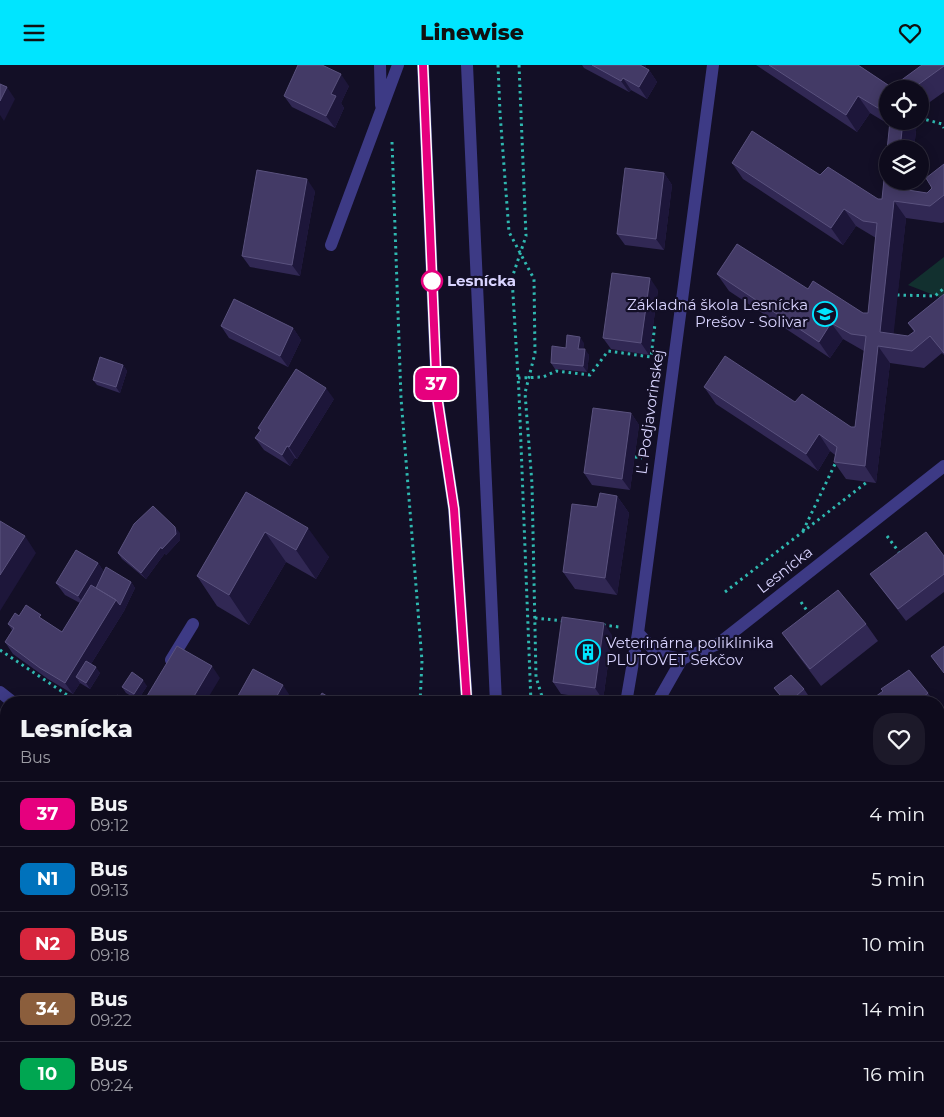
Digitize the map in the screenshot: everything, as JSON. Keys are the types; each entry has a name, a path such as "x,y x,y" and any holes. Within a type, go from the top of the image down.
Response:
{"street":[{"path":"380,65 381,111"},
{"path":"331,245 398,65"},
{"path":"423,65 437,396 454,509 467,696"},
{"path":"467,65 496,696"},
{"name":"Ľ. Podjavorinskej","path":"627,696 638,633 710,67"},
{"name":"Lesnícka","path":"682,659 718,644 944,466"},
{"path":"164,672 193,624"},
{"path":"638,633 658,654 682,659 661,696"}],"path":[{"path":"498,65 509,232 534,279 535,353 526,393 532,484 536,677 542,696"},
{"path":"519,65 526,236 512,278 518,378 531,696"},
{"path":"929,120 942,124 944,128"},
{"path":"392,136 401,398 422,661 420,696"},
{"path":"897,295 935,296 944,288"},
{"path":"518,378 543,377 556,371 590,375 608,351 651,357 655,323"},
{"path":"802,532 839,457"},
{"path":"725,592 867,482"},
{"path":"885,533 902,556"},
{"path":"799,599 815,622"},
{"path":"535,618 565,621"},
{"path":"594,625 624,628"},
{"path":"0,650 69,696"}],"green space":[{"path":"944,257 944,299 908,285"}],"building":[{"path":"298,65 322,65 341,74 331,94 336,96 326,116 284,96"},
{"path":"592,65 640,65 649,70 639,87 623,78 621,81"},
{"path":"769,65 858,65 880,80 879,108 858,96 846,115"},
{"path":"922,65 944,66 925,80 901,80"},
{"path":"0,84 7,87 0,101"},
{"path":"889,130 902,130 901,140 888,140"},
{"path":"752,131 820,175 828,167 878,199 882,199 883,190 908,190 927,193 932,188 929,183 929,176 944,164 944,195 930,206 894,201 880,332 908,336 915,331 908,323 944,294 944,353 930,336 912,351 878,346 865,466 834,462 837,447 819,434 806,454 704,387 725,356 795,402 802,394 851,427 855,427 866,336 851,334 831,323 819,342 717,274 737,244 808,289 813,281 863,313 868,313 877,223 863,221 844,209 831,228 732,163"},
{"path":"625,168 664,173 656,239 617,234"},
{"path":"257,170 307,179 292,265 242,256"},
{"path":"612,273 650,278 641,343 603,338"},
{"path":"234,299 293,328 280,356 221,326"},
{"path":"567,335 580,337 578,349 585,349 583,366 551,363 552,346 566,348"},
{"path":"100,357 123,365 116,387 93,380"},
{"path":"296,369 326,388 282,455 255,438 261,430 258,428"},
{"path":"593,408 631,413 622,479 584,473"},
{"path":"246,492 308,528 296,550 265,532 229,595 197,576"},
{"path":"600,493 617,496 605,578 563,572 572,504 597,507"},
{"path":"153,506 175,527 176,534 162,549 161,547 141,573 118,553 134,524"},
{"path":"0,521 25,536 0,575"},
{"path":"926,532 944,556 944,574 898,609 870,574"},
{"path":"76,550 98,563 78,596 56,583"},
{"path":"106,567 131,582 120,605 116,600 96,588"},
{"path":"91,585 116,600 65,683 40,668 5,642 14,628 8,624 15,613 19,616 26,605 41,615 39,617 62,632"},
{"path":"838,590 866,624 810,669 782,633"},
{"name":"Veterinárna poliklinika PLUTOVET Sekčov","path":"562,617 604,623 595,688 553,682"},
{"path":"177,646 212,666 194,696 147,696"},
{"path":"944,646 944,673 931,656"},
{"path":"86,661 96,667 86,683 76,677"},
{"path":"253,669 283,685 277,696 238,696"},
{"path":"909,670 928,693 924,696 876,696 883,691 881,689"},
{"path":"132,672 143,680 134,694 122,687"},
{"path":"791,675 804,689 796,696 781,696 774,688"}],"bus line":[{"name":"37","path":"423,65 437,396 454,509 467,696"}],"place":[{"name":"Lesnícka","path":"432,281"},
{"name":"Základná škola Lesnícka Prešov - Solivar","path":"825,314"},
{"name":"Veterinárna poliklinika PLUTOVET Sekčov","path":"588,652"}]}
